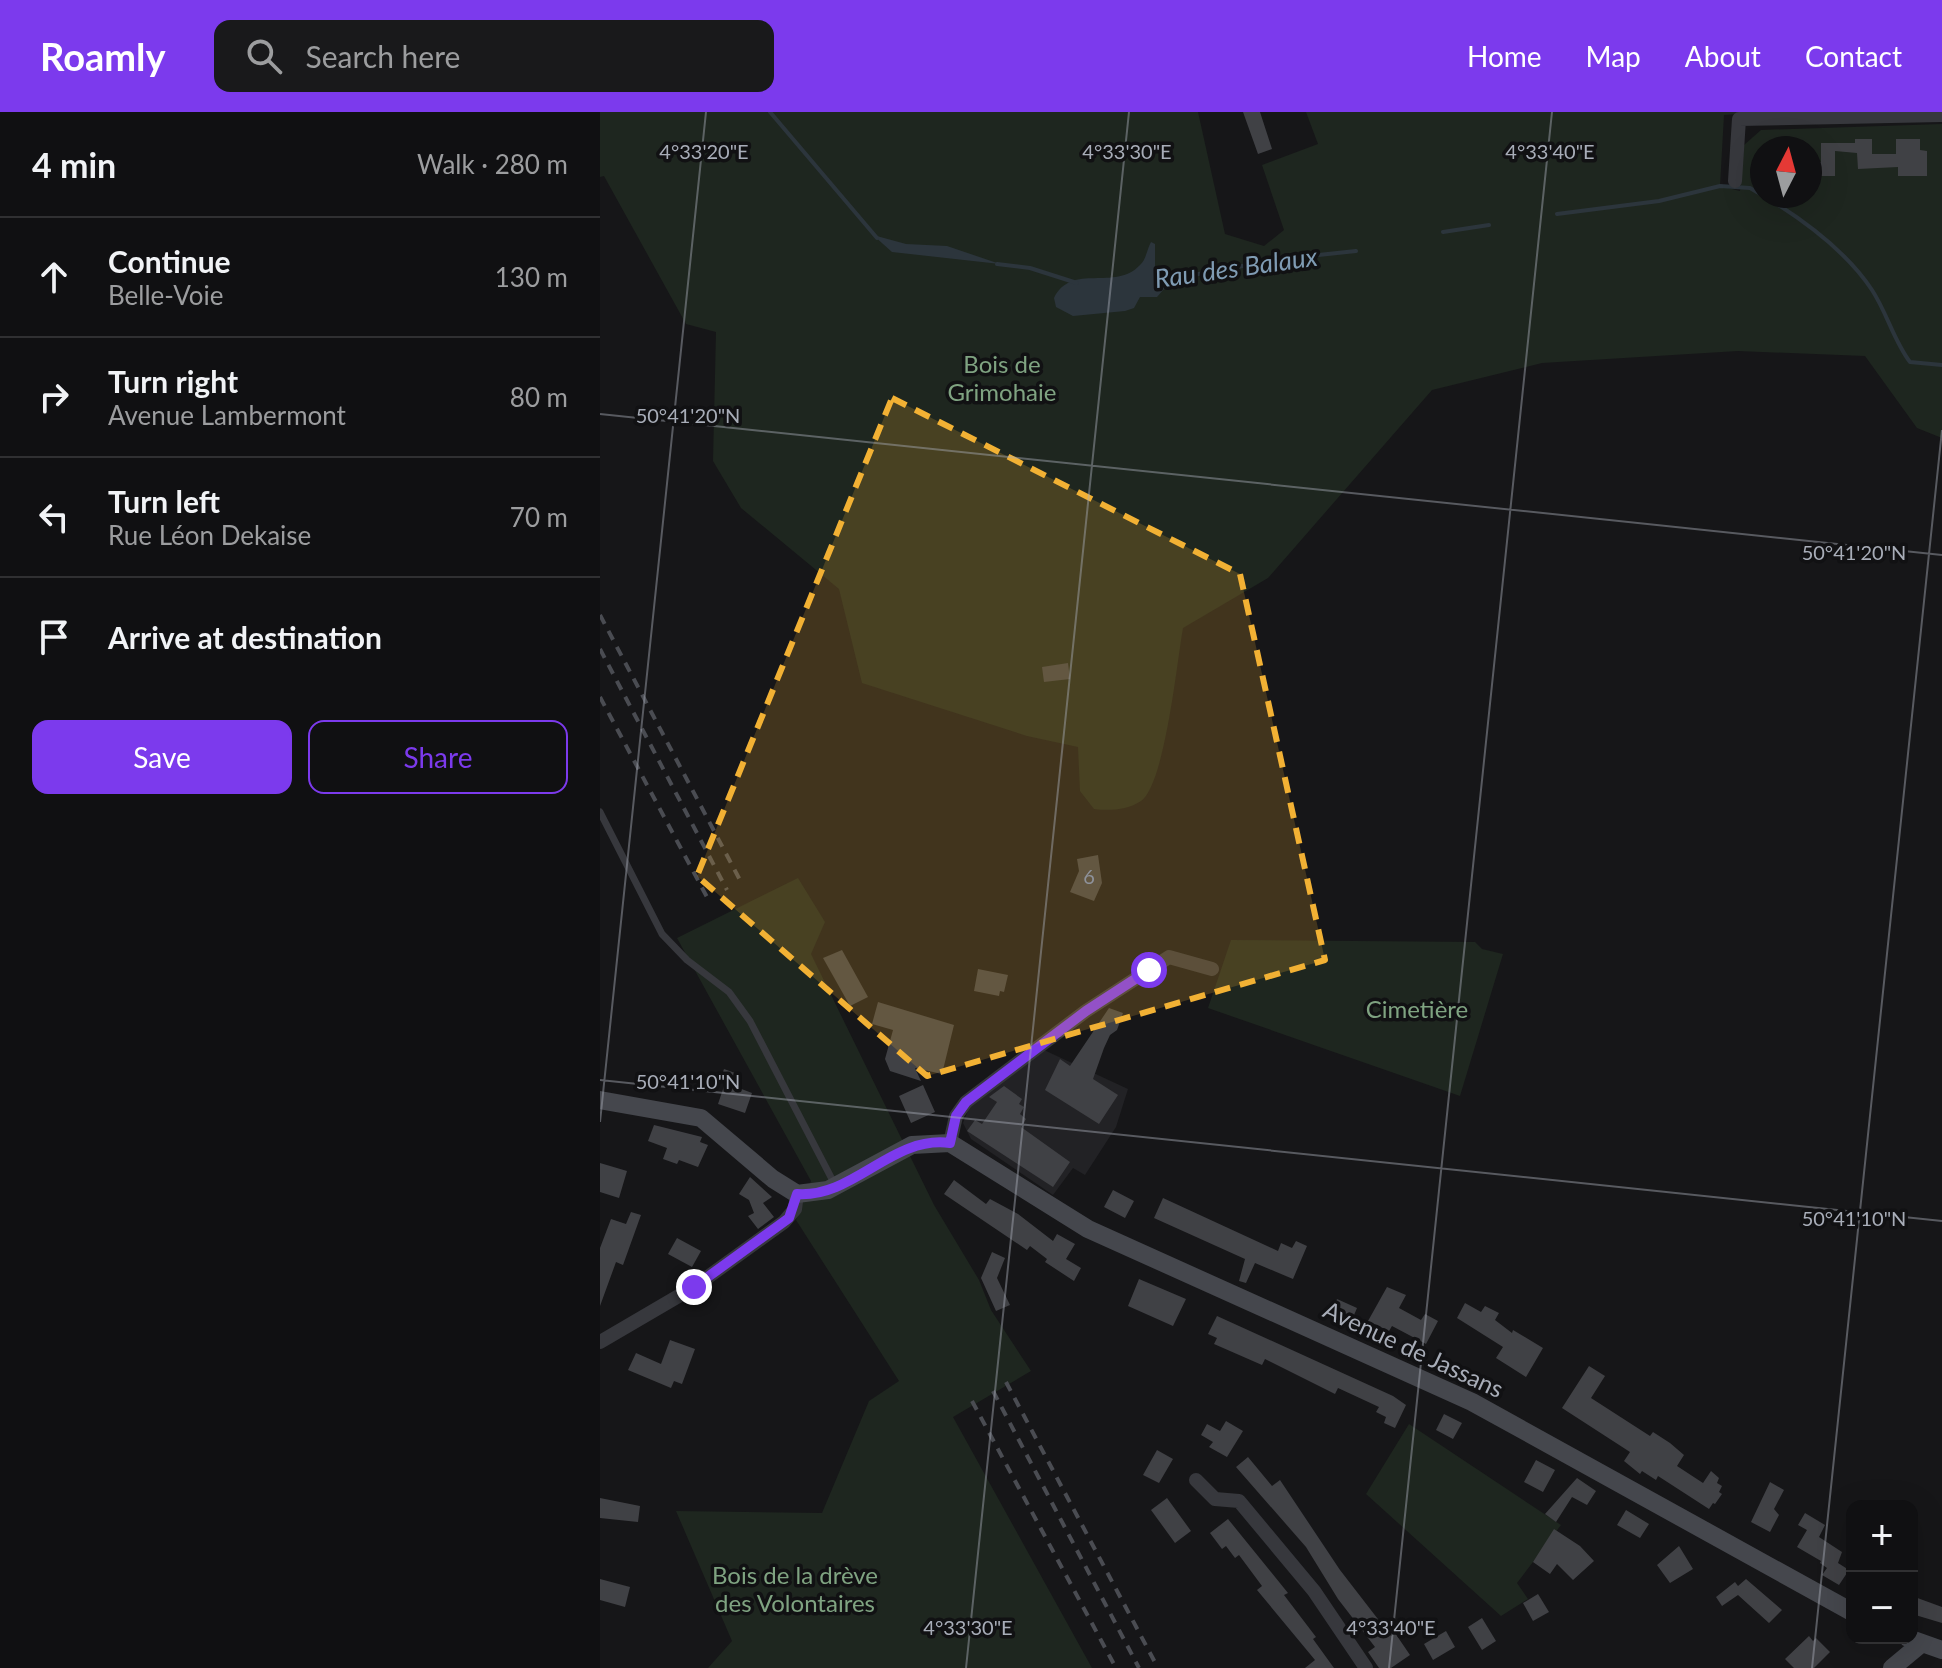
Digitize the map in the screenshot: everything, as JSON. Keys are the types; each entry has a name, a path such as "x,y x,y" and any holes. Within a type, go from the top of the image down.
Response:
{"street":[{"path":"1735,181 1739,119 1942,115"},
{"path":"600,1100 701,1118 773,1179 797,1194 816,1193 836,1186 912,1145 950,1143 956,1116 966,1102 1108,994 1169,957 1212,969"},
{"name":"Avenue de Jassans","path":"950,1143 1088,1229 1472,1402 1846,1609"},
{"path":"600,1342 694,1287 784,1222 795,1209 797,1194"},
{"path":"1196,1480 1215,1499 1239,1501 1314,1591 1366,1668"},
{"path":"1918,1642 1942,1650"},
{"path":"1892,1668 1912,1644"}],"lane":[{"path":"600,812 662,934 687,960 729,992 750,1021 836,1186"}],"highlighted area":[{"path":"892,398 1240,574 1325,960 927,1076 697,876"}],"shaded area":[{"path":"873,235 906,244 947,246 1000,264 892,252"},
{"path":"1151,242 1155,244 1155,270 1165,280 1164,289 1157,297 1140,297 1134,308 1125,311 1073,316 1056,307 1054,298 1062,287 1072,281 1130,273 1142,263"},
{"path":"1044,1050 1128,1089 1116,1127 1085,1175 1073,1168 1053,1195 971,1139 963,1123 969,1108"}],"green space":[{"name":"Bois de Grimohaie","path":"600,112 1198,112 1225,234 1264,246 1284,230 1262,165 1318,144 1306,112 1766,112 1724,115 1720,186 1740,191 1744,145 1750,140 1750,208 1822,208 1822,136 1754,136 1761,130 1942,124 1942,438 1917,428 1865,356 1738,351 1542,363 1432,390 1268,578 1183,628 1163,747 1149,790 1141,801 1130,806 1112,810 1094,809 1080,791 1078,747 1027,736 862,683 839,589 741,508 713,461 716,332 686,324 604,176 600,177"},
{"name":"Bois de la drève des Volontaires","path":"798,878 825,922 811,954 934,1205 979,1280 991,1310 1031,1371 953,1417 1092,1668 708,1668 732,1641 676,1511 822,1513 869,1401 899,1381 796,1220 811,1181 677,938"},
{"name":"Cimetière","path":"1231,940 1475,942 1482,949 1503,954 1460,1096 1208,1008"},
{"path":"1409,1424 1561,1525 1517,1583 1528,1599 1501,1616 1366,1494"}],"building":[{"path":"1243,112 1260,112 1272,149 1258,154"},
{"path":"1855,139 1872,139 1872,154 1896,154 1896,139 1920,139 1920,150 1927,151 1927,176 1898,176 1898,167 1858,169 1857,153 1835,151 1835,176 1822,176 1822,143 1855,143"},
{"path":"1068,663 1070,679 1044,682 1042,667"},
{"path":"1098,855 1102,883 1094,901 1070,892 1079,871 1077,859"},
{"path":"842,950 868,997 850,1006 823,958"},
{"path":"978,969 1008,975 1004,992 1000,991 999,996 974,991"},
{"path":"878,1002 954,1025 942,1074 915,1068 921,1081 890,1071 885,1059 893,1030 872,1024"},
{"path":"1109,1008 1123,1013 1117,1030 1110,1035 1104,1048 1093,1079 1118,1095 1099,1124 1045,1090 1060,1059 1070,1066"},
{"path":"724,1069 735,1073 731,1085 752,1093 745,1113 718,1104 725,1083 720,1081"},
{"path":"923,1085 935,1112 911,1123 899,1096"},
{"path":"1004,1086 1022,1099 1019,1104 1024,1107 1020,1114 1026,1119 1021,1127 1070,1162 1053,1187 967,1131 975,1120 982,1124 997,1102 989,1097"},
{"path":"654,1125 702,1137 700,1142 708,1145 698,1167 679,1160 677,1164 663,1159 667,1148 648,1141"},
{"path":"600,1163 627,1171 619,1198 600,1192"},
{"path":"750,1177 772,1197 763,1203 774,1217 758,1229 748,1216 754,1213 749,1200 739,1194"},
{"path":"954,1180 986,1204 990,1199 1018,1214 1053,1241 1057,1234 1075,1244 1066,1259 1081,1268 1074,1281 1045,1262 1047,1259 1030,1246 1027,1250 944,1194"},
{"path":"1113,1190 1134,1201 1125,1218 1104,1207"},
{"path":"1163,1198 1278,1251 1281,1243 1292,1248 1296,1241 1307,1246 1293,1279 1255,1263 1246,1283 1239,1281 1245,1259 1154,1218"},
{"path":"631,1212 641,1215 623,1265 616,1262 600,1306 600,1248 611,1219 626,1224"},
{"path":"677,1238 701,1251 692,1267 668,1254"},
{"path":"992,1252 1005,1258 997,1278 1010,1305 996,1311 981,1278"},
{"path":"1139,1279 1186,1299 1173,1326 1128,1306"},
{"path":"1387,1287 1406,1295 1399,1308 1421,1320 1425,1314 1438,1321 1426,1344 1392,1326 1389,1331 1368,1321"},
{"path":"1337,1299 1357,1308 1351,1322 1332,1313"},
{"path":"1465,1303 1481,1312 1485,1306 1499,1313 1495,1320 1512,1333 1513,1330 1543,1348 1526,1377 1496,1358 1503,1347 1457,1318"},
{"path":"1217,1316 1393,1396 1406,1405 1395,1428 1384,1423 1386,1417 1376,1412 1379,1407 1338,1388 1335,1394 1265,1359 1262,1365 1214,1344 1217,1338 1208,1334"},
{"path":"670,1340 695,1349 682,1384 674,1381 671,1388 628,1370 636,1353 661,1364"},
{"path":"1589,1366 1605,1376 1591,1398 1650,1436 1653,1432 1670,1443 1684,1455 1677,1466 1703,1483 1711,1471 1719,1478 1717,1483 1722,1486 1719,1492 1722,1494 1715,1504 1709,1509 1658,1476 1656,1480 1642,1471 1640,1474 1624,1461 1630,1452 1562,1408"},
{"path":"1444,1414 1462,1423 1453,1439 1436,1430"},
{"path":"1226,1421 1243,1431 1227,1457 1209,1447 1213,1442 1201,1435 1207,1424 1220,1431"},
{"path":"1157,1450 1173,1459 1159,1483 1143,1475"},
{"path":"1248,1457 1272,1486 1280,1480 1340,1570 1391,1636 1395,1633 1410,1655 1391,1668 1379,1668 1368,1652 1375,1647 1338,1599 1306,1547 1236,1467"},
{"path":"1536,1460 1555,1470 1543,1492 1524,1482"},
{"path":"1577,1478 1596,1491 1587,1505 1572,1497 1556,1522 1545,1514"},
{"path":"1770,1482 1784,1490 1774,1509 1779,1515 1770,1532 1751,1522"},
{"path":"600,1498 640,1506 638,1522 600,1518"},
{"path":"1167,1498 1191,1531 1175,1543 1151,1510"},
{"path":"1626,1510 1649,1524 1640,1538 1617,1525"},
{"path":"1805,1513 1825,1525 1819,1537 1842,1552 1838,1563 1846,1568 1846,1574 1839,1585 1822,1575 1827,1568 1821,1561 1797,1547 1807,1530 1798,1525"},
{"path":"1228,1519 1288,1593 1284,1595 1316,1637 1313,1639 1334,1668 1305,1668 1315,1660 1257,1590 1262,1586 1239,1555 1235,1558 1226,1546 1222,1549 1210,1533"},
{"path":"1554,1529 1580,1546 1594,1561 1573,1580 1557,1564 1550,1574 1533,1562"},
{"path":"1679,1546 1693,1569 1670,1583 1657,1565"},
{"path":"600,1579 630,1587 625,1607 600,1600"},
{"path":"1746,1579 1782,1610 1769,1623 1738,1595 1722,1606 1716,1597 1735,1582 1738,1586"},
{"path":"1538,1594 1549,1612 1533,1621 1523,1603"},
{"path":"1918,1598 1942,1607 1942,1623 1918,1616"},
{"path":"1482,1618 1496,1641 1482,1650 1468,1627"},
{"path":"1446,1631 1455,1647 1433,1660 1424,1644"},
{"path":"1809,1636 1813,1641 1816,1638 1830,1652 1814,1668 1794,1668 1785,1659"}],"waterway":[{"name":"Rau des Balaux","path":"770,112 877,238"},
{"name":"Rau des Balaux","path":"1557,214 1659,201 1720,186 1750,188"},
{"name":"Rau des Balaux","path":"1782,208 1837,250 1862,276 1910,362 1942,365"},
{"name":"Rau des Balaux","path":"1443,232 1489,225"},
{"name":"Rau des Balaux","path":"1160,281 1281,259 1356,251"},
{"name":"Rau des Balaux","path":"997,264 1030,268 1077,283"}],"railway":[{"path":"600,615 741,882"},
{"path":"600,649 727,890"},
{"path":"600,697 708,899"},
{"path":"1006,1382 1158,1668"},
{"path":"993,1391 1139,1668"},
{"path":"972,1401 1116,1668"}],"route":[{"path":"694,1287 789,1218 795,1209 797,1194 828,1190 912,1145 936,1141 950,1143 956,1116 966,1102 1108,994 1149,970"}]}
